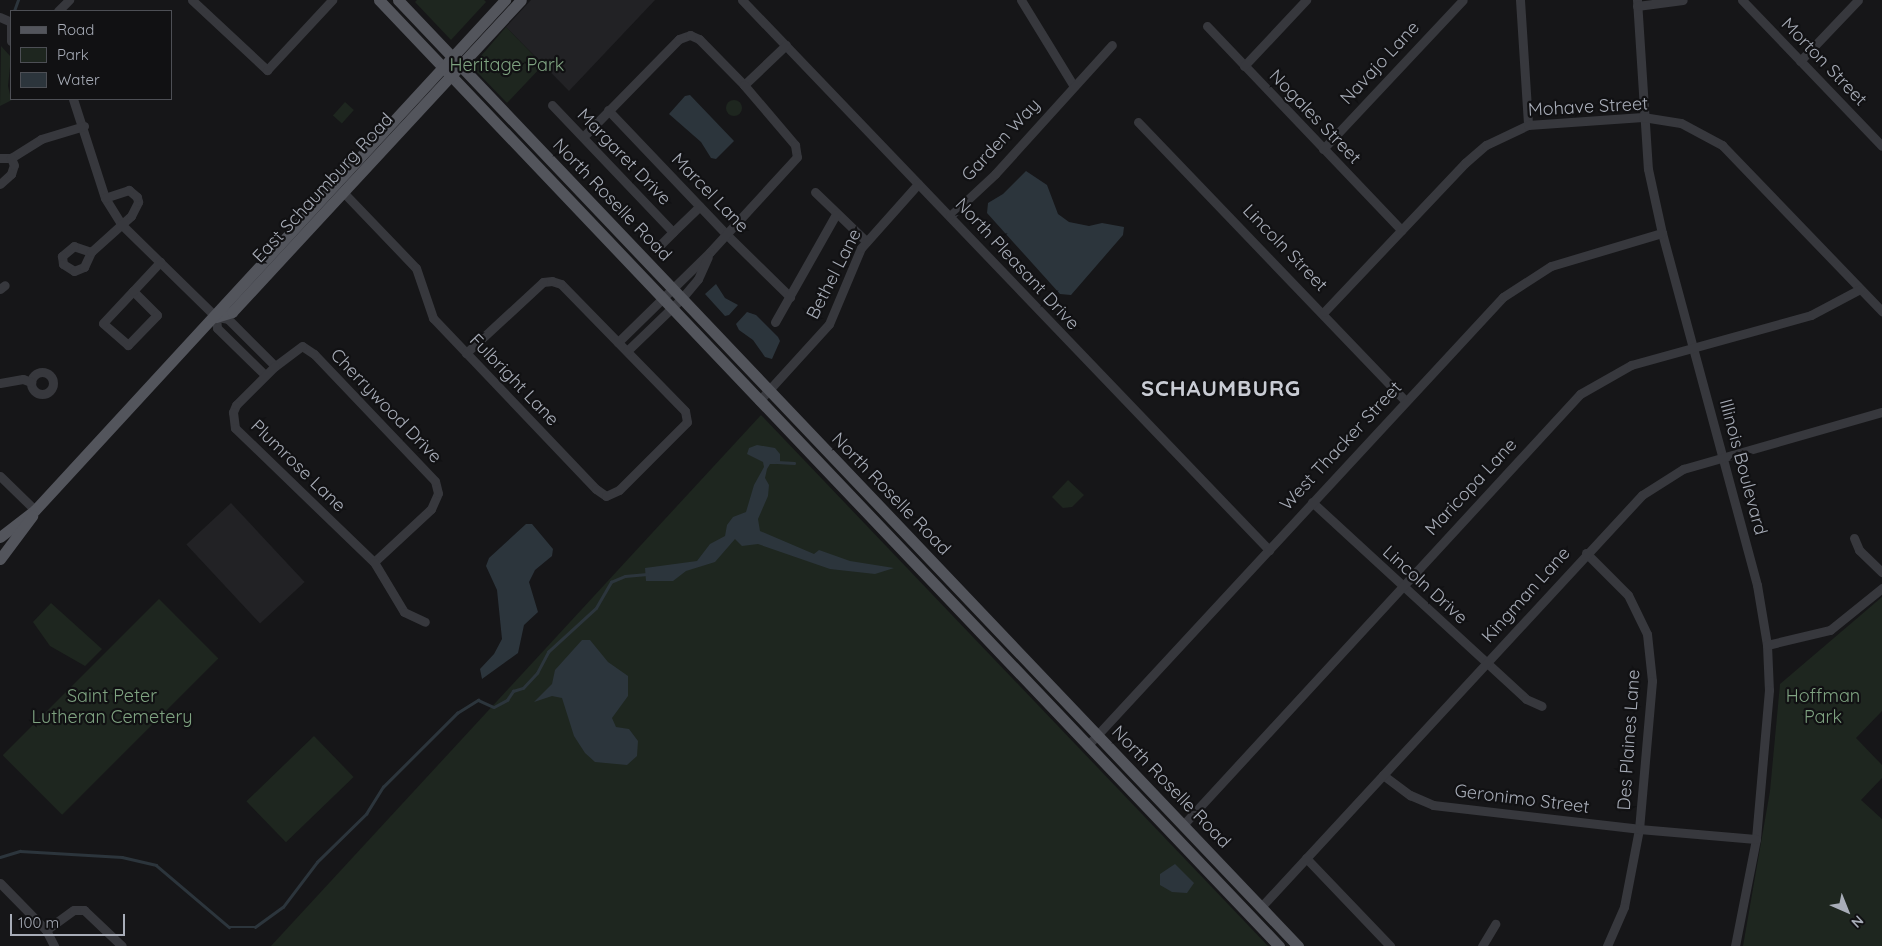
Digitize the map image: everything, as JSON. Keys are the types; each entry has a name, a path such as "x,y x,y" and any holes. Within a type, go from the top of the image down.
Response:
{"main road":[{"name":"North Roselle Road","path":"379,0 1279,946"},
{"name":"North Roselle Road","path":"398,0 1298,946"},
{"path":"456,61 505,0"},
{"path":"456,61 521,0"},
{"name":"East Schaumburg Road","path":"0,537 35,510 216,317 221,305 442,66 456,61"},
{"name":"East Schaumburg Road","path":"216,317 232,312 450,76 456,61"},
{"name":"East Schaumburg Road","path":"0,559 18,539 35,510"}],"street":[{"path":"59,10 68,0"},
{"path":"192,0 267,70 332,0"},
{"name":"North Pleasant Drive","path":"742,0 1268,550"},
{"path":"1020,0 1073,85"},
{"path":"1244,66 1306,0"},
{"name":"Navajo Lane","path":"1323,149 1464,0"},
{"path":"1520,0 1528,125"},
{"path":"1637,3 1682,0"},
{"name":"Morton Street","path":"1742,0 1882,146"},
{"path":"1800,61 1858,0"},
{"name":"Illinois Boulevard","path":"1637,3 1645,153 1662,233 1758,586 1768,645 1769,690 1756,839 1735,946"},
{"name":"Nogales Street","path":"1207,26 1401,230"},
{"path":"583,137 679,39 696,36 744,85 795,145 796,157 710,252 618,342"},
{"path":"744,85 786,45"},
{"name":"Garden Way","path":"950,216 995,174 1073,85 1112,45"},
{"path":"73,100 84,126 105,198 121,224 216,317 228,319 275,366"},
{"name":"Margaret Drive","path":"552,105 673,232"},
{"name":"Marcel Lane","path":"608,110 726,234 790,297"},
{"name":"Mohave Street","path":"1324,312 1475,153 1508,132 1528,125 1643,117 1681,124 1722,145 1882,311"},
{"name":"Lincoln Street","path":"1138,122 1324,312 1405,400"},
{"path":"0,158 11,158 41,139 84,126"},
{"path":"0,184 11,174 14,165 11,158"},
{"name":"Bethel Lane","path":"759,401 832,319 852,266 866,241 918,184"},
{"path":"91,252 136,208 137,197 129,190 105,198"},
{"name":"Fulbright Lane","path":"343,192 416,268 433,318 606,496 620,490 687,422 685,411 627,351"},
{"path":"815,192 866,241"},
{"name":"Margaret Drive","path":"657,248 700,206"},
{"path":"776,322 836,214"},
{"name":"West Thacker Street","path":"1088,745 1490,308 1523,281 1573,258 1662,233"},
{"path":"466,353 543,282 552,281 561,284 627,351 682,298 698,279 710,252"},
{"path":"133,291 157,315 128,345 103,323 160,262"},
{"name":"Maricopa Lane","path":"1183,825 1580,394 1599,380 1631,365 1811,315 1860,289"},
{"path":"216,317 218,328 265,375"},
{"name":"Cherrywood Drive","path":"275,366 292,350 302,346 308,349 435,481 438,493 432,509 374,562"},
{"name":"Plumrose Lane","path":"275,366 236,405 233,412 235,428 374,562 404,612 425,622"},
{"path":"0,383 22,379 31,382"},
{"name":"Kingman Lane","path":"1262,907 1586,553 1629,507 1652,488 1683,469 1882,412"},
{"path":"0,476 35,510"},
{"name":"Lincoln Drive","path":"1312,502 1526,700 1542,706"},
{"path":"1854,538 1859,550 1882,572"},
{"name":"Des Plaines Lane","path":"1586,553 1628,595 1647,634 1652,681 1639,829 1624,907 1607,946"},
{"path":"1768,645 1830,630 1882,588"},
{"name":"Geronimo Street","path":"1383,775 1410,796 1433,805 1639,829 1756,839"},
{"path":"1306,858 1390,946"},
{"path":"0,883 46,930 54,946"},
{"path":"46,930 74,910 84,910 122,946"},
{"path":"1482,946 1489,939 1495,924"}],"shaded area":[{"path":"531,0 655,0 569,91 506,27"},
{"path":"231,503 305,582 260,624 186,545"}],"green space":[{"path":"417,0 484,0 486,2 451,40 415,2"},
{"name":"Heritage Park","path":"506,27 543,65 507,103 476,71 474,64"},
{"path":"1,46 10,56 8,86 10,100 12,100 0,106"},
{"path":"731,100 737,100 742,105 740,114 731,116 726,111 726,105"},
{"path":"345,102 354,110 342,123 333,115"},
{"path":"761,415 1268,946 271,946"},
{"path":"1068,480 1084,495 1072,507 1063,508 1052,497"},
{"name":"Hoffman Park","path":"1882,597 1882,711 1856,738 1882,765 1882,778 1861,800 1882,819 1882,946 1743,946 1770,791 1780,684"},
{"name":"Saint Peter Lutheran Cemetery","path":"159,599 218,658 62,815 3,755"},
{"path":"51,603 102,649 85,666 50,646 33,622"},
{"path":"314,736 354,777 286,842 246,801"}],"water":[{"path":"690,95 734,141 716,159 711,158 701,142 669,114 685,96"},
{"path":"1026,171 1047,185 1058,214 1069,222 1089,226 1102,223 1124,227 1123,235 1071,295 1060,294 987,213 988,203 1003,194"},
{"path":"716,284 725,298 738,305 729,315 725,316 705,294"},
{"path":"747,312 756,315 778,337 780,341 772,359 765,357 753,340 739,330 736,324"},
{"path":"757,445 775,448 780,454 780,464 770,464 767,469 765,478 769,485 768,496 758,519 760,531 814,554 819,550 850,561 894,568 875,574 830,569 758,544 742,546 735,539 715,562 686,571 673,581 646,581 645,568 697,561 710,544 725,536 727,525 733,517 746,512 754,485 764,467 763,462 747,454 749,448"},
{"path":"526,524 532,524 553,549 552,556 535,570 529,582 538,612 524,625 518,653 482,679 480,669 494,654 502,639 497,590 486,566 489,558"},
{"path":"582,640 590,640 608,662 628,676 628,696 612,718 616,727 629,729 638,741 637,756 627,765 595,762 585,753 574,736 562,698 552,696 534,702 552,684 555,670"},
{"path":"1175,864 1194,883 1187,893 1172,892 1160,885 1160,874"}],"waterway":[{"path":"14,10 18,0"},
{"path":"777,462 794,463"},
{"path":"0,857 20,851 122,857 156,865 229,927 255,927 283,907 317,862 366,814 383,787 457,713 478,700 494,707 507,700 513,691 523,688 537,673 548,652 596,608 611,582 625,576 647,574"}],"district":[{"name":"SCHAUMBURG","path":"1221,389"}]}
